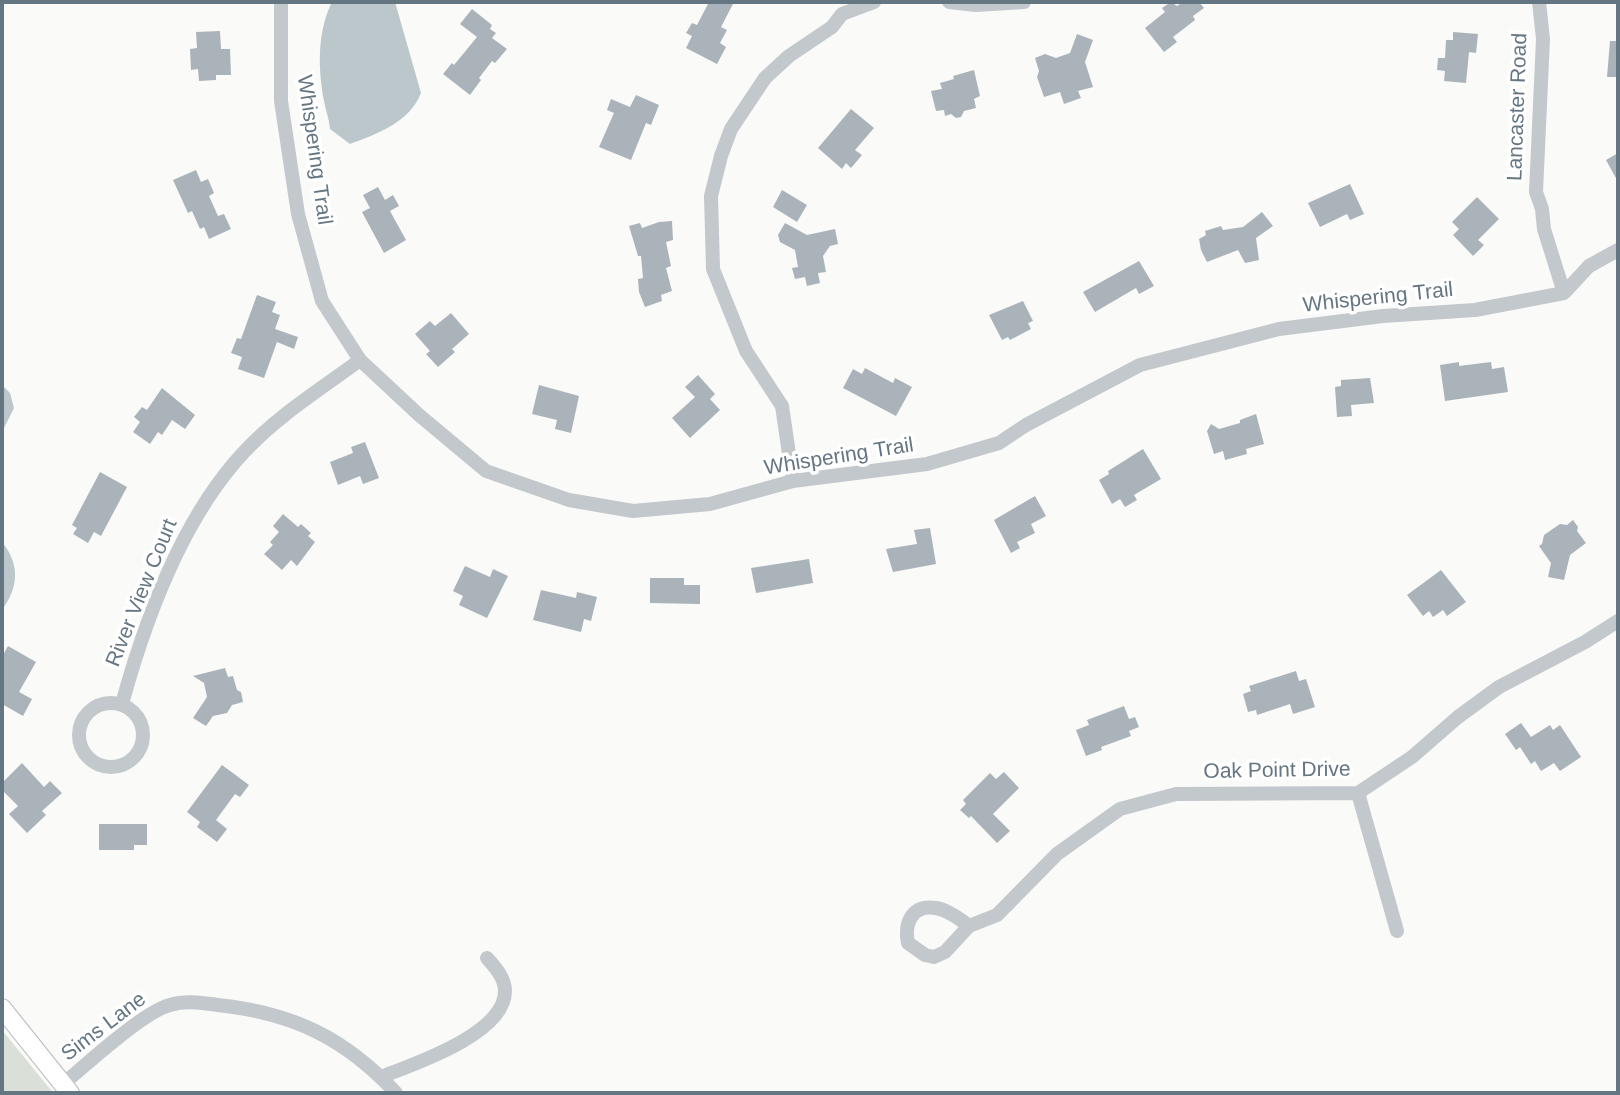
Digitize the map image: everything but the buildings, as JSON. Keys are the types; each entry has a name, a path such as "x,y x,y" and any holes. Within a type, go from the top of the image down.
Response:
{"main road":[{"path":"2,1008 67,1089"}],"street":[{"name":"Whispering Trail","path":"281,2 281,101 298,214 322,301 360,360 419,415 486,471 569,500 633,511 710,504 793,481 927,464 999,443 1026,425 1136,366 1279,329 1383,316 1475,310 1564,293"},
{"path":"793,481 782,405 746,351 713,269 711,196 731,129 765,78 789,55 832,27 842,14 874,2"},
{"path":"949,2 976,5 1024,2"},
{"name":"Lancaster Road","path":"1539,2 1543,39 1536,192 1542,209 1544,229 1564,293"},
{"path":"1564,293 1589,266 1618,250"},
{"name":"River View Court","path":"122,704 176,555 217,484 244,452 274,424 360,360"},
{"name":"Oak Point Drive","path":"969,926 996,915 1057,854 1120,809 1176,793 1358,793 1412,757 1458,717 1499,687 1618,621"},
{"path":"100,704 122,704 138,716 142,726 141,746 136,755 119,766 99,765 89,760 82,751 79,729 90,710 100,704"},
{"path":"1358,793 1397,931"},
{"path":"381,1077 460,1044 493,1017 502,1005 506,989 500,973 487,958"},
{"name":"Sims Lane","path":"67,1089 137,1024 168,1005 189,1002 238,1007 277,1015 311,1028 355,1054 396,1093"}],"shaded area":[{"path":"332,2 395,2 421,93 409,112 392,126 350,144 330,129 322,89 321,38"},
{"path":"2,385 10,393 14,408 2,432"},
{"path":"2,542 12,559 15,576 12,593 2,610"},
{"path":"2,1030 50,1089 54,1093 2,1093"}]}
